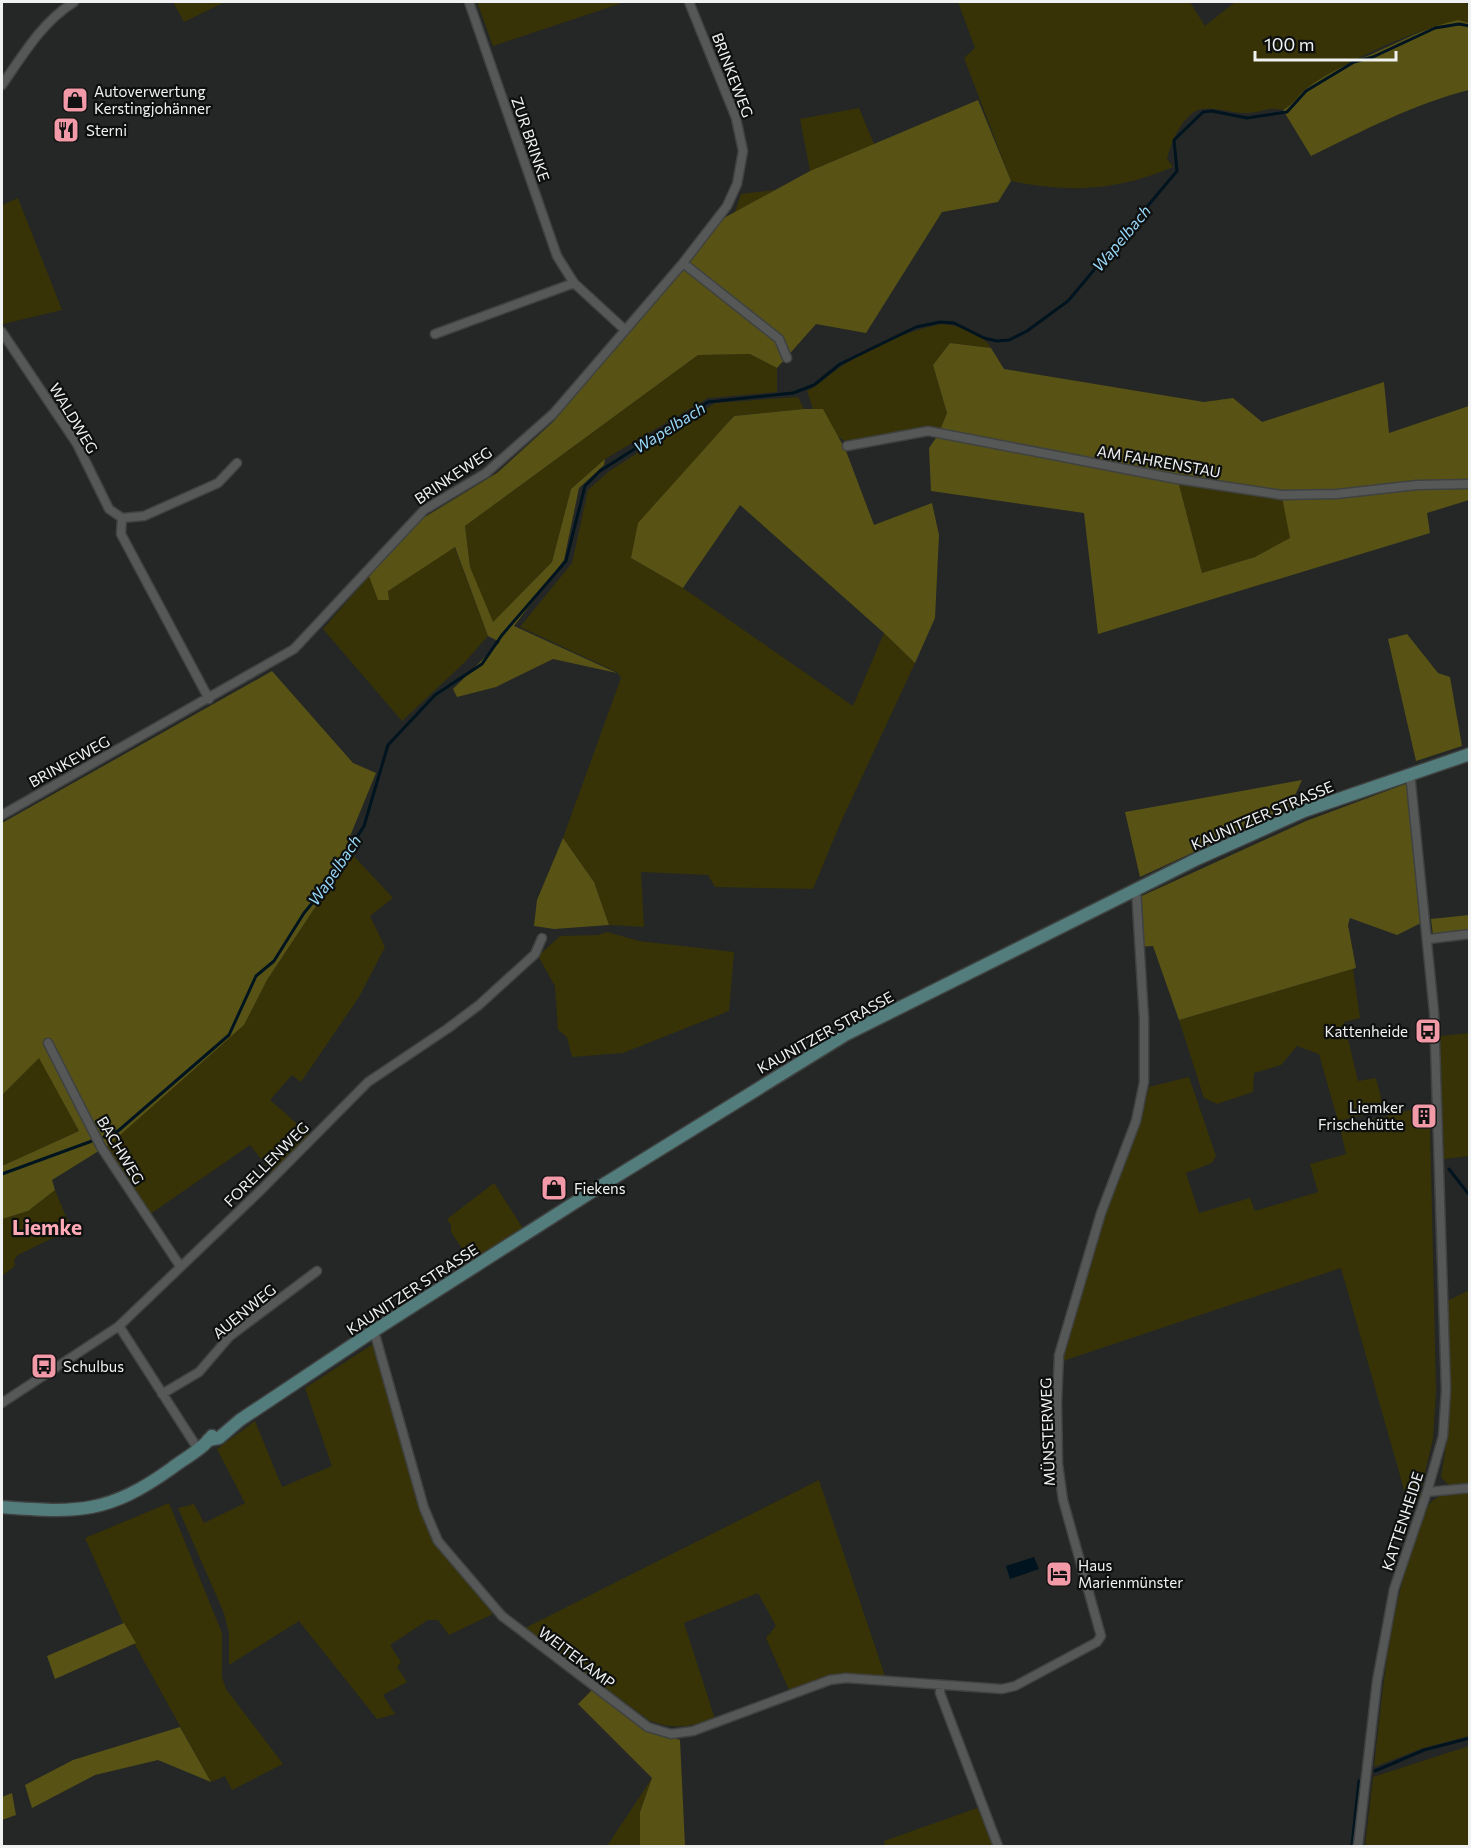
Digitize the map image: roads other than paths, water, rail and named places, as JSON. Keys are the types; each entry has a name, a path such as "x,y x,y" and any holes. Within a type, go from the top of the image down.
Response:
{"street":[{"path":"2,85 37,35 51,19 74,2"},
{"name":"ZUR BRINKE","path":"469,2 557,256 574,283 624,329"},
{"name":"BRINKEWEG","path":"2,814 209,699 304,641 398,535 424,510 486,473 553,414 683,263 727,206 737,184 743,151 736,118 689,2"},
{"path":"683,263 779,339 787,358"},
{"path":"435,334 574,283"},
{"name":"WALDWEG","path":"2,332 77,444 105,503 109,509 122,518"},
{"name":"AM FAHRENSTAU","path":"847,446 928,431 1177,479 1282,495 1328,495 1418,485 1470,484"},
{"path":"209,699 121,534 122,518 144,516 218,483 237,463"},
{"name":"KAUNITZER STRASSE","path":"2,1507 59,1511 82,1510 112,1503 137,1492 208,1440 219,1438 240,1420 372,1332 730,1104 845,1035 1136,888 1304,811 1470,754"},
{"name":"KATTENHEIDE","path":"1358,1846 1377,1681 1394,1588 1427,1492 1443,1436 1446,1390 1434,1012 1429,939 1410,773"},
{"name":"MÜNSTERWEG","path":"940,1685 1002,1689 1015,1686 1097,1642 1101,1636 1063,1500 1058,1464 1057,1390 1059,1355 1101,1213 1136,1121 1144,1082 1144,1019 1136,888"},
{"path":"1429,939 1470,934"},
{"name":"FORELLENWEG","path":"2,1403 119,1326 261,1190 368,1082 479,1005 535,954 542,938"},
{"name":"BACHWEG","path":"48,1042 101,1147 180,1266"},
{"name":"AUENWEG","path":"162,1394 199,1372 230,1336 317,1270"},
{"path":"119,1326 198,1449"},
{"name":"WEITEKAMP","path":"372,1332 376,1338 424,1508 438,1541 502,1616 648,1727 671,1734 693,1731 830,1680 846,1678 940,1685"},
{"path":"1427,1492 1470,1488"},
{"path":"940,1685 940,1693 998,1846"}],"water":[{"path":"1034,1557 1039,1569 1010,1579 1006,1566"}],"waterway":[{"name":"Wapelbach","path":"104,1137 118,1131 229,1035 256,976 274,961 364,826 388,745 435,695 482,664 502,635 566,561 585,486 600,471 708,402 793,393 814,385 840,364 916,327 940,322 954,323 984,338 997,341 1009,340 1027,331 1068,301 1177,171 1174,140 1203,112 1212,111 1247,118 1287,112 1306,91 1354,62 1373,57 1435,28 1459,24 1470,26"},
{"name":"Wapelbach","path":"2,1174 92,1141"},
{"path":"1449,1169 1470,1196"},
{"path":"1375,1771 1424,1750 1470,1738"},
{"path":"1352,1846 1359,1781"}],"place":[{"name":"Autoverwertung Kerstingjohänner","path":"75,100"},
{"name":"Sterni","path":"66,130"},
{"name":"Kattenheide","path":"1428,1031"},
{"name":"Liemker Frischehütte","path":"1424,1116"},
{"name":"Fiekens","path":"554,1188"},
{"name":"Schulbus","path":"44,1366"},
{"name":"Haus Marienmünster","path":"1059,1574"}],"district":[{"name":"Liemke","path":"47,1226"}]}
